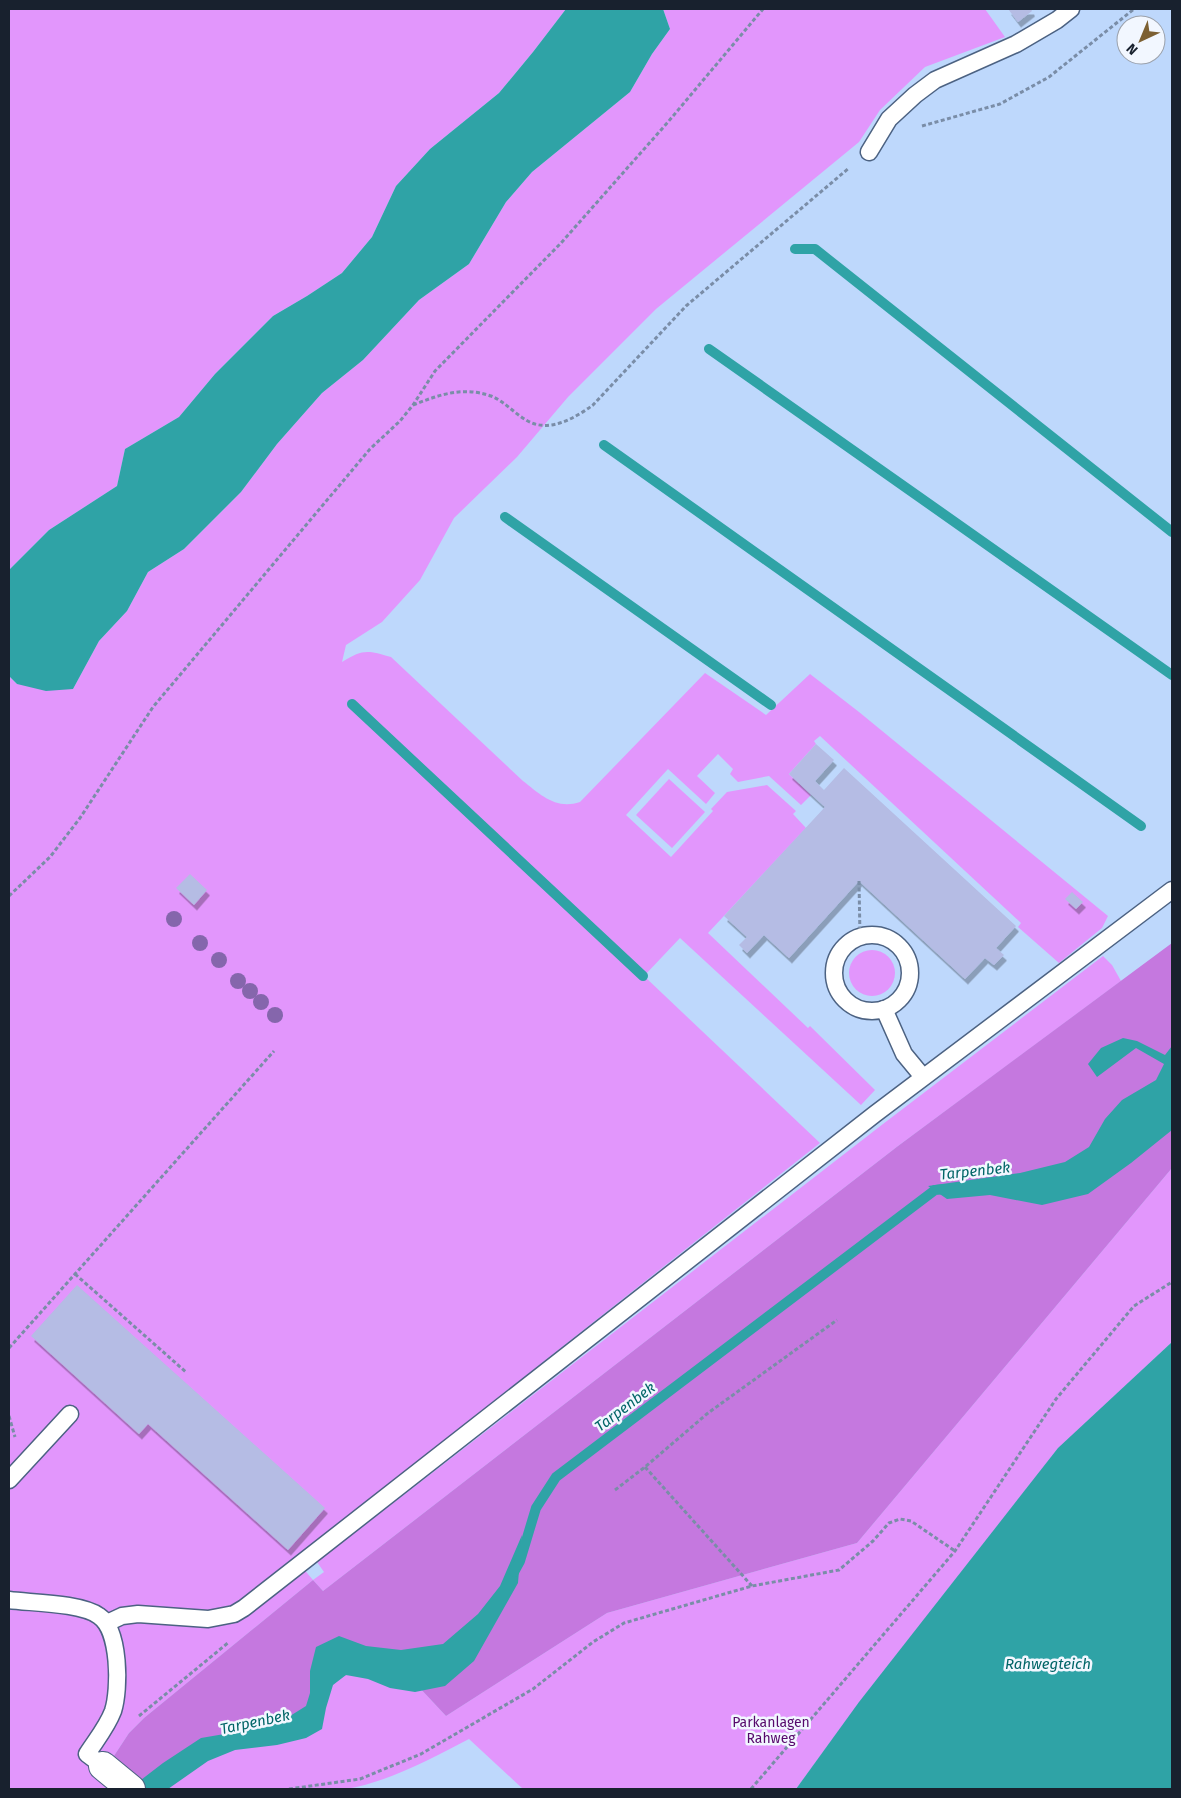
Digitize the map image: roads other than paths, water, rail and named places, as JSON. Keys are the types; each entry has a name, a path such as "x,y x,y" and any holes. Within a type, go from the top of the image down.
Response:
{"lane":[{"path":"869,152 889,119 935,80 1016,44 1057,20 1071,9"},
{"path":"107,1623 122,1616 138,1614 208,1619 234,1614 244,1608 923,1077 1172,890"},
{"path":"867,935 880,936 892,941 902,950 909,961 911,974 908,988 901,999 891,1007 884,1009 865,1011 852,1006 842,997 836,985 834,972 837,959 844,948 854,939 867,935"},
{"path":"884,1009 904,1054 923,1077"},
{"path":"9,1480 70,1414"},
{"path":"9,1600 80,1608 98,1615 107,1623 113,1638 117,1675 116,1696 107,1724 87,1754 119,1779"}],"water":[{"path":"566,9 663,9 670,29 652,54 630,92 532,172 506,202 469,264 419,300 363,360 322,393 277,444 241,492 184,549 148,572 127,611 99,641 73,689 46,691 17,684 9,676 9,570 49,530 117,486 125,449 179,417 215,374 273,316 342,273 372,237 396,186 430,149 499,93"},
{"path":"1123,1038 1137,1041 1165,1055 1172,1046 1172,1130 1131,1163 1088,1194 1042,1205 990,1195 947,1199 928,1186 1020,1173 1065,1162 1089,1147 1105,1119 1122,1100 1156,1080 1164,1064 1136,1048 1097,1077 1088,1064 1101,1048"},
{"name":"Rahwegteich","path":"1172,1342 1172,1789 796,1789 859,1702 1058,1448"},
{"path":"522,1535 518,1583 474,1661 445,1686 415,1692 390,1688 368,1679 346,1675 333,1685 322,1729 306,1738 277,1745 235,1750 208,1761 168,1789 146,1789 137,1783 201,1738 242,1731 282,1721 306,1706 310,1693 310,1671 316,1647 339,1636 366,1646 401,1650 443,1644 478,1614 500,1586"}],"waterway":[{"path":"795,249 815,249 1172,532"},
{"path":"709,349 1172,675"},
{"path":"604,445 1141,826"},
{"path":"505,517 771,705"},
{"path":"352,704 643,976"},
{"name":"Tarpenbek","path":"514,1572 520,1561 536,1508 556,1477 935,1190 946,1189"}],"park label":[{"name":"Parkanlagen Rahweg","path":"771,1730"}]}
